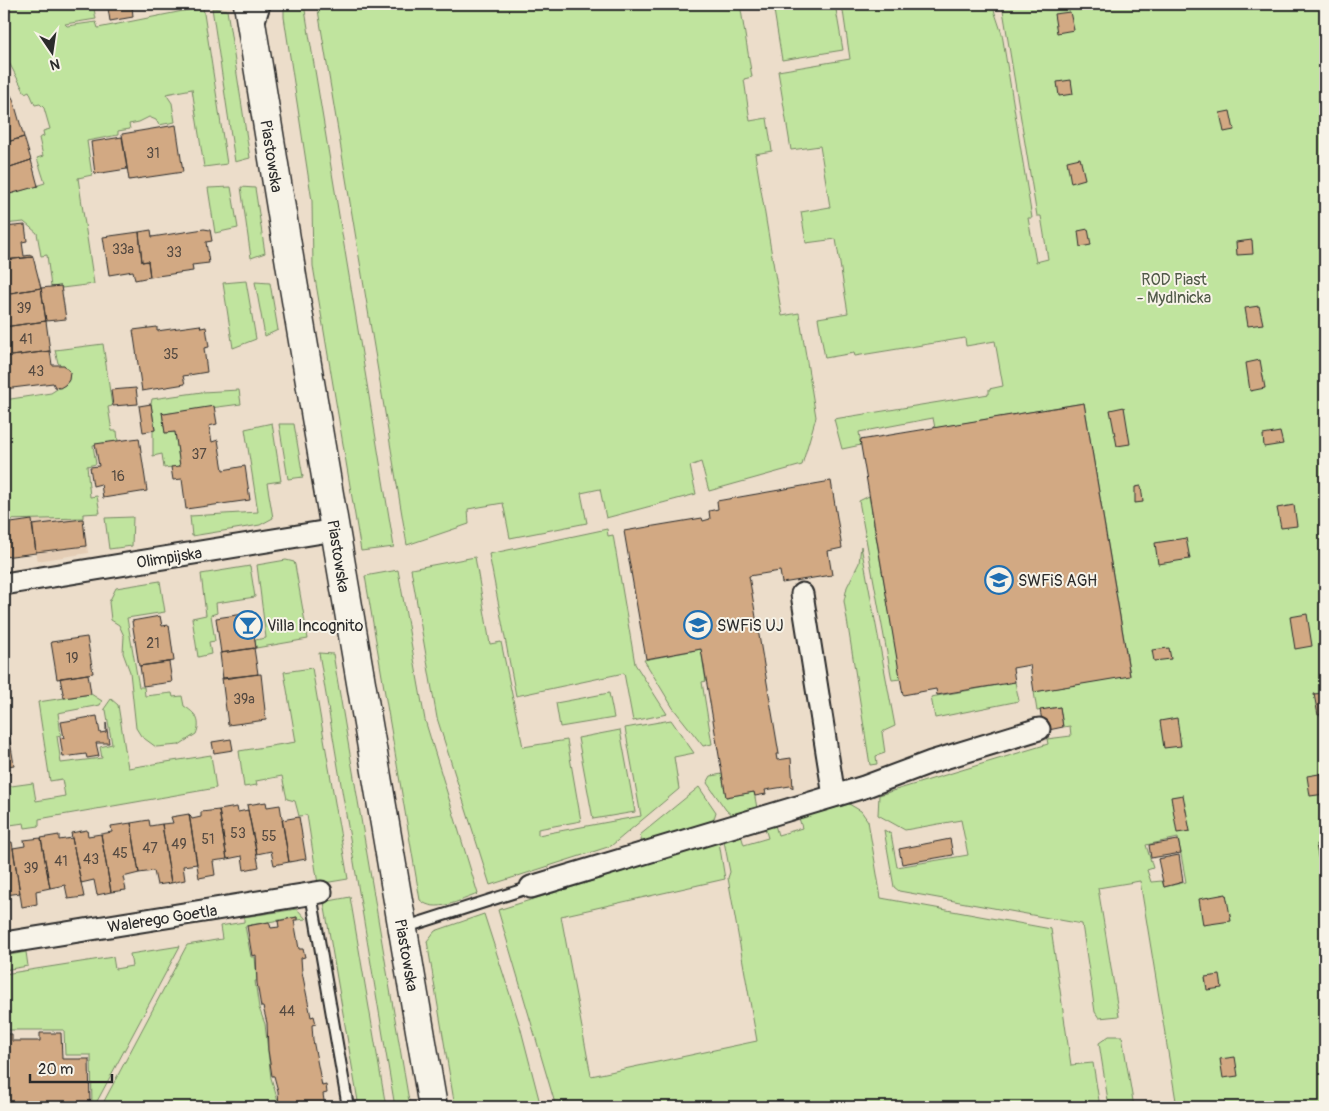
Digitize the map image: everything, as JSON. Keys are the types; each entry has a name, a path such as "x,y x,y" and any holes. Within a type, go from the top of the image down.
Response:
{"street":[{"name":"Piastowska","path":"248,4 433,1107"},
{"name":"Olimpijska","path":"4,584 335,530"},
{"path":"802,594 834,796"},
{"path":"531,887 834,796 931,762 1039,730"},
{"name":"Walerego Goetla","path":"4,943 316,893"}],"lane":[{"path":"254,41 266,4"},
{"path":"402,928 531,887"},
{"path":"316,893 348,1107"}],"shaded area":[{"path":"83,518 88,553 37,561 31,520"}],"green space":[{"path":"4,4 93,4 96,19 65,24 67,26 96,22 98,28 203,7 227,164 204,167 192,89 166,94 172,103 175,122 159,125 156,120 149,117 129,124 130,129 118,131 118,135 87,141 92,175 78,178 94,284 62,288 61,286 51,287 47,255 41,256 37,233 24,222 4,224 4,196 45,183 37,158 43,156 39,138 44,136 43,131 50,129 44,108 40,104 35,105 29,91 25,93 4,53"},
{"path":"284,4 304,4 394,547 361,551 313,266 312,201 284,17"},
{"path":"317,4 740,4 752,77 744,79 750,121 767,118 772,151 755,154 782,316 799,313 816,417 802,465 709,491 701,462 690,466 696,494 606,518 600,489 581,493 587,523 510,538 503,503 468,509 469,524 407,545"},
{"path":"773,4 835,4 843,50 782,60"},
{"name":"ROD Piast - Mydlnicka","path":"842,4 992,4 1002,34 1032,218 1028,218 1036,262 1048,259 1041,216 1037,216 1002,4 1325,4 1325,1107 1177,1107 1140,881 1098,888 1119,1016 1099,1018 1095,1012 1082,924 899,891 894,887 884,830 891,834 897,867 968,855 961,820 905,830 878,815 879,795 1048,744 1047,739 1071,736 1070,726 1063,727 1060,707 1037,711 1034,692 1130,675 1084,403 935,428 933,418 859,432 861,445 842,449 834,419 989,394 989,389 1003,386 995,341 966,346 965,338 855,356 854,353 825,358 818,318 848,313 836,239 806,243 801,212 830,207 820,146 791,150 778,71 850,59","holes":["1178,838 1186,882 1164,887 1162,881 1151,882 1147,870 1153,868 1146,845"]},
{"path":"212,8 227,10 250,158 235,162"},
{"path":"231,187 238,228 215,233 208,188"},
{"path":"241,187 255,188 265,253 251,258"},
{"path":"246,281 256,339 233,348 223,283"},
{"path":"255,282 270,283 278,330 265,336"},
{"path":"103,344 112,406 108,407 112,431 117,431 118,441 93,445 96,464 87,466 90,497 97,496 100,513 83,514 83,518 4,520 4,417 6,417 4,400 51,393 68,382 70,372 58,363 55,350"},
{"path":"239,390 241,404 164,414 162,412 165,433 175,432 180,466 164,468 162,454 153,456 153,430 155,430 152,399 202,392"},
{"path":"272,423 281,481 267,483 273,518 260,525 192,536 190,516 258,512 245,429"},
{"path":"279,424 294,424 303,477 288,479"},
{"path":"869,496 901,679 892,680 859,501"},
{"path":"133,517 132,546 109,549 105,518"},
{"path":"607,529 608,536 613,535 635,664 667,714 633,721 624,673 516,696 489,554"},
{"path":"861,546 895,726 882,732 885,753 876,756 877,764 870,765 844,601 847,587 859,563"},
{"path":"475,557 490,644 501,642 523,747 567,740 581,821 538,829 538,835 641,816 625,728 671,720 694,753 674,757 679,789 611,846 490,885 437,718 411,569"},
{"path":"286,560 294,562 295,565 308,639 256,648 255,640 266,638 257,565"},
{"path":"250,566 255,597 216,603 217,613 211,615 215,641 209,642 211,654 198,657 192,618 206,615 201,574"},
{"path":"398,570 425,720 478,894 440,906 426,904 420,900 365,576"},
{"path":"160,581 165,612 127,618 139,687 144,687 145,696 172,693 173,697 182,696 184,706 194,714 198,721 198,729 196,734 179,745 156,747 141,736 136,728 130,672 123,653 124,636 119,625 111,620 109,602 116,588"},
{"path":"701,649 706,681 702,682 712,744 703,746 673,708 644,660"},
{"path":"319,653 333,654 410,1107 395,1107"},
{"path":"312,668 348,879 318,884 307,815 299,816 295,801 287,799 282,776 256,781 257,785 244,787 239,751 296,742 284,672"},
{"path":"1015,682 1019,701 935,718 931,697"},
{"path":"609,693 614,718 560,727 556,703"},
{"path":"91,694 102,701 100,705 58,713 61,735 57,736 61,763 102,758 100,747 112,744 106,710 104,709 111,699 118,705 128,768 211,755 216,788 39,819 39,826 25,828 24,823 10,825 10,830 4,832 4,787 33,783 36,801 65,796 62,779 50,781 38,702"},
{"path":"620,730 635,812 593,819 578,738"},
{"path":"722,774 726,797 754,792 757,808 733,816 726,810 707,783 711,776"},
{"path":"699,787 716,812 713,822 642,843 640,835"},
{"path":"849,804 861,811 868,821 881,898 1051,929 1071,1065 1093,1063 1100,1107 556,1107 498,910 719,842 725,879 561,916 591,1076 757,1041 728,878 730,872 724,841 741,835 744,845 768,838 765,828 775,825 778,835 802,828 799,818"},
{"path":"350,897 386,1107 359,1107 324,902"},
{"path":"297,909 306,919 297,920 297,917 245,926 251,957 255,957 257,981 255,981 259,1008 265,1024 271,1078 278,1101 275,1107 101,1107 187,945 222,939 220,926 244,922 244,917"},
{"path":"484,914 520,1026 541,1107 455,1107 427,941 435,931"},
{"path":"180,946 94,1107 92,1107 91,1055 65,1055 64,1030 4,1030 4,974 113,957 115,969 132,966 130,954"},
{"path":"26,952 28,966 4,970 4,956"},
{"path":"1109,1036 1122,1036 1134,1107 1109,1107 1099,1043"}],"building":[{"path":"111,4 140,4 132,5 133,17 110,21 108,8 112,7"},
{"path":"1070,12 1074,30 1057,33 1054,14"},
{"path":"1071,80 1073,94 1059,96 1057,82"},
{"path":"4,83 13,99 4,103"},
{"path":"13,99 24,137 4,143 4,103"},
{"path":"1230,111 1234,130 1224,132 1220,113"},
{"path":"176,125 183,172 129,180 122,134"},
{"path":"24,137 31,160 4,169 4,143"},
{"path":"122,137 127,169 95,174 91,142"},
{"path":"1080,158 1085,179 1071,183 1067,161"},
{"path":"31,160 38,186 6,195 4,169"},
{"path":"25,225 27,241 22,242 24,256 32,255 33,257 4,260 4,227"},
{"path":"204,229 210,230 212,241 206,242 209,263 192,265 193,271 150,277 148,261 142,262 139,232 151,230 152,237"},
{"path":"1088,229 1091,245 1080,247 1078,231"},
{"path":"139,232 142,262 148,261 150,277 135,280 133,271 109,275 103,237"},
{"path":"1252,240 1253,254 1237,255 1236,242"},
{"path":"33,257 41,288 4,294 4,260"},
{"path":"61,286 66,319 46,321 41,288"},
{"path":"41,288 46,321 4,327 4,294"},
{"path":"1259,306 1263,324 1248,326 1245,308"},
{"path":"46,321 50,351 4,357 4,327"},
{"path":"200,325 201,328 206,327 209,347 204,348 207,372 183,376 185,384 142,391 133,330 157,327 157,331"},
{"path":"50,351 52,365 64,365 70,372 69,380 65,385 60,388 55,387 53,383 4,389 4,357"},
{"path":"1260,360 1265,388 1250,391 1246,363"},
{"path":"136,388 138,404 113,406 111,390"},
{"name":"SWFiS AGH","path":"1084,403 1130,676 1034,692 1030,665 1013,668 1015,682 937,695 936,689 903,695 860,440"},
{"path":"151,404 155,430 143,432 139,406"},
{"path":"214,406 217,424 209,426 212,442 218,440 223,470 245,466 250,500 186,509 182,479 173,480 171,467 180,466 175,432 165,433 162,412 164,414"},
{"path":"1124,407 1130,444 1117,446 1110,410"},
{"path":"1280,432 1283,444 1264,447 1263,435"},
{"path":"139,438 147,491 103,498 101,484 93,486 90,467 99,466 95,444"},
{"name":"SWFiS UJ","path":"831,481 842,548 828,551 832,575 782,583 780,571 749,576 779,754 776,754 777,760 791,758 793,788 790,786 765,790 766,794 755,796 754,792 726,797 701,649 646,659 624,531 702,518 703,521 710,519 709,511 718,509 717,501"},
{"path":"1141,486 1143,502 1135,503 1135,487"},
{"path":"1294,505 1297,526 1281,528 1277,508"},
{"path":"83,519 86,546 36,552 32,525"},
{"path":"32,520 36,553 4,557 4,524"},
{"path":"1186,538 1190,559 1158,564 1155,543"},
{"path":"251,613 256,648 221,653 216,618"},
{"path":"1307,614 1312,646 1295,649 1290,617"},
{"path":"160,616 162,626 169,625 174,661 139,666 132,621"},
{"path":"87,637 93,673 57,679 51,642"},
{"path":"254,648 258,674 223,679 220,653"},
{"path":"1169,648 1171,659 1154,661 1152,650"},
{"path":"169,662 172,682 143,686 140,666"},
{"path":"88,674 91,694 64,698 60,678"},
{"path":"261,674 266,720 228,725 222,678"},
{"path":"1324,693 1325,714 1318,715 1314,694"},
{"path":"1060,707 1063,727 1044,731 1040,710"},
{"path":"97,716 100,733 106,732 106,723 109,743 96,743 99,756 87,758 86,754 63,757 60,737 64,738 61,722"},
{"path":"1177,718 1181,746 1164,748 1160,721"},
{"path":"8,728 14,765 8,766 10,774 4,775 4,729"},
{"path":"231,739 233,750 214,753 212,742"},
{"path":"1325,773 1325,794 1310,796 1307,776"},
{"path":"1183,795 1190,831 1177,833 1171,797"},
{"path":"266,802 267,807 280,805 289,862 274,865 271,851 257,854 247,805"},
{"path":"237,807 238,812 248,810 259,867 244,870 242,856 227,859 219,810"},
{"path":"219,810 227,859 213,861 215,875 199,878 189,814 192,819 201,817 201,812"},
{"path":"189,814 197,864 183,866 185,880 171,883 162,824 173,823 171,817"},
{"path":"299,817 306,859 289,862 282,820"},
{"path":"149,820 150,826 162,824 171,883 157,885 154,871 139,873 131,823"},
{"path":"131,823 139,873 123,877 126,890 111,892 101,834 112,832 111,826"},
{"path":"87,830 88,836 101,834 111,892 97,895 94,880 81,883 71,833"},
{"path":"59,835 59,840 72,838 84,897 68,899 65,885 50,888 41,838"},
{"path":"41,838 50,888 36,891 37,904 22,907 13,848 25,846 24,840"},
{"path":"950,839 953,855 902,864 899,849"},
{"path":"1178,840 1181,853 1151,858 1149,845"},
{"path":"12,842 20,893 6,895 8,909 4,910 4,843"},
{"path":"1325,842 1325,861 1319,862 1316,844"},
{"path":"1179,855 1183,882 1164,887 1158,859"},
{"path":"1226,894 1231,921 1203,925 1199,899"},
{"path":"297,917 297,920 294,920 299,949 303,949 305,957 301,958 302,972 311,1017 314,1016 316,1024 312,1025 313,1040 322,1086 326,1085 327,1093 323,1094 325,1107 279,1107 278,1091 274,1076 272,1076 268,1050 267,1023 263,1007 261,1007 257,983 256,955 252,956 247,926 269,922 271,928 279,927 278,921"},
{"path":"1220,975 1222,988 1207,990 1205,977"},
{"path":"40,1033 61,1033 62,1059 89,1059 90,1106 4,1107 4,1034 12,1034 12,1041 40,1041"},
{"path":"1235,1057 1238,1076 1223,1078 1220,1059"}],"place":[{"name":"SWFiS AGH","path":"999,580"},
{"name":"Villa Incognito","path":"248,625"},
{"name":"SWFiS UJ","path":"698,625"}]}
